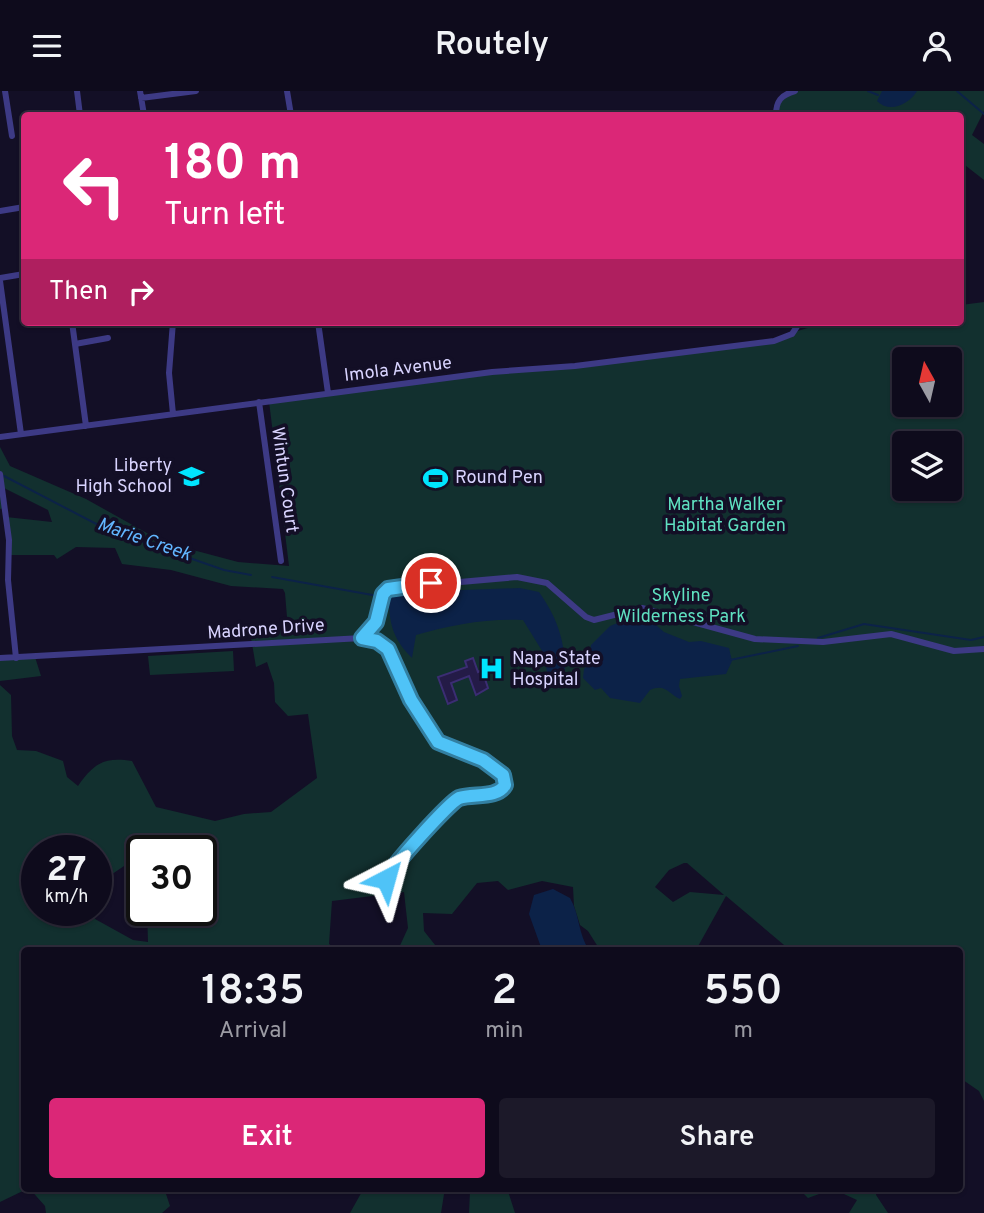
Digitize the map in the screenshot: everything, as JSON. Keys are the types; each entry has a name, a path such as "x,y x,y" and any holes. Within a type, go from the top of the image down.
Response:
{"street":[{"path":"5,91 12,136"},
{"path":"77,91 80,112"},
{"path":"141,95 196,91"},
{"path":"287,91 290,112"},
{"path":"776,112 776,105 781,97 796,91"},
{"path":"0,211 21,208"},
{"path":"21,275 0,279 21,434"},
{"path":"73,326 86,426"},
{"path":"173,414 169,373 174,326"},
{"path":"319,326 328,393"},
{"name":"Imola Avenue","path":"0,437 328,393 774,341 784,338 798,326"},
{"path":"75,344 108,338"},
{"name":"Wintun Court","path":"259,403 281,561"},
{"path":"0,474 9,540 8,580 16,658"},
{"path":"386,891 387,875 391,869 449,804 468,796 498,792 505,783 503,775 483,760 438,742 411,700 388,649 377,641 362,638 376,622 383,594 392,587 517,577 547,583 586,617 594,620 642,608 755,639 815,642 891,634 954,651 984,649"},
{"name":"Madrone Drive","path":"0,659 362,638"}],"green space":[{"path":"795,91 984,91 984,111 972,135 984,144 984,180 964,164 964,112 776,112 776,105"},
{"name":"Skyline Wilderness Park","path":"984,302 984,1101 979,1091 963,1080 963,947 786,947 726,896 698,947 598,947 588,931 580,925 574,906 573,887 542,881 508,890 498,881 477,883 452,914 423,913 424,931 437,947 399,947 408,928 404,892 332,901 329,944 334,947 21,947 21,1192 0,1202 0,685 11,695 12,736 17,750 36,751 63,761 67,777 78,786 100,763 114,760 132,761 156,807 215,821 244,814 271,812 317,778 308,714 288,716 275,702 274,683 267,662 256,667 250,632 288,629 283,589 231,586 171,570 122,564 115,548 76,547 57,559 54,555 8,555 6,517 52,522 48,510 2,487 5,508 0,509 0,447 10,466 86,499 163,542 238,562 289,566 269,401 774,341 818,326 964,326 964,305","holes":["21,835 112,835 112,874 126,865 126,835 217,835 217,926 148,926 148,942 133,940 108,926 21,926","687,863 724,895 690,892 673,902 655,887 669,870"]},
{"path":"233,651 234,671 150,675 148,656"},
{"path":"35,657 41,676 0,681 0,659"},
{"path":"33,1192 165,1192 170,1206 162,1213 46,1213 45,1206"},
{"path":"362,1192 444,1192 441,1213 350,1213"},
{"path":"470,1192 508,1192 515,1213 469,1213"},
{"path":"802,1192 825,1192 808,1198"},
{"path":"840,1192 876,1192 888,1213 849,1213 857,1200"}],"water":[{"path":"882,91 917,91 899,106 888,107 877,101"},
{"path":"520,588 539,592 555,619 565,659 565,670 559,675 547,672 544,654 523,620 469,623 416,635 412,658 393,631 389,598 411,592"},
{"path":"635,616 648,618 664,632 689,642 701,641 729,648 732,661 726,674 680,679 680,699 659,688 650,690 640,703 610,698 601,688 595,690 583,678 584,669 589,664 591,645 610,626"},
{"path":"553,889 570,898 588,947 541,947 529,914 534,895"}],"building":[{"path":"473,658 478,672 482,670 488,688 476,695 469,676 451,683 457,700 448,704 438,677 467,667 465,661"}],"waterway":[{"path":"868,91 878,95"},
{"path":"957,91 984,114"},
{"name":"Marie Creek","path":"4,476 106,529 224,570 251,575"},
{"name":"Marie Creek","path":"272,577 378,596"},
{"name":"Marie Creek","path":"818,638 864,624 971,640 984,637"},
{"name":"Marie Creek","path":"730,660 798,646"},
{"name":"Marie Creek","path":"582,665 590,664"}],"place":[{"name":"Liberty High School","path":"192,476"},
{"name":"Round Pen","path":"435,478"},
{"name":"Napa State Hospital","path":"492,669"}],"route":[{"path":"386,879 394,866 423,837 449,804 468,796 494,794 505,785 503,775 483,760 438,742 427,729 411,700 388,649 377,641 362,638 376,622 383,594 388,589 431,583"}],"park label":[{"name":"Martha Walker Habitat Garden","path":"725,516"}]}
